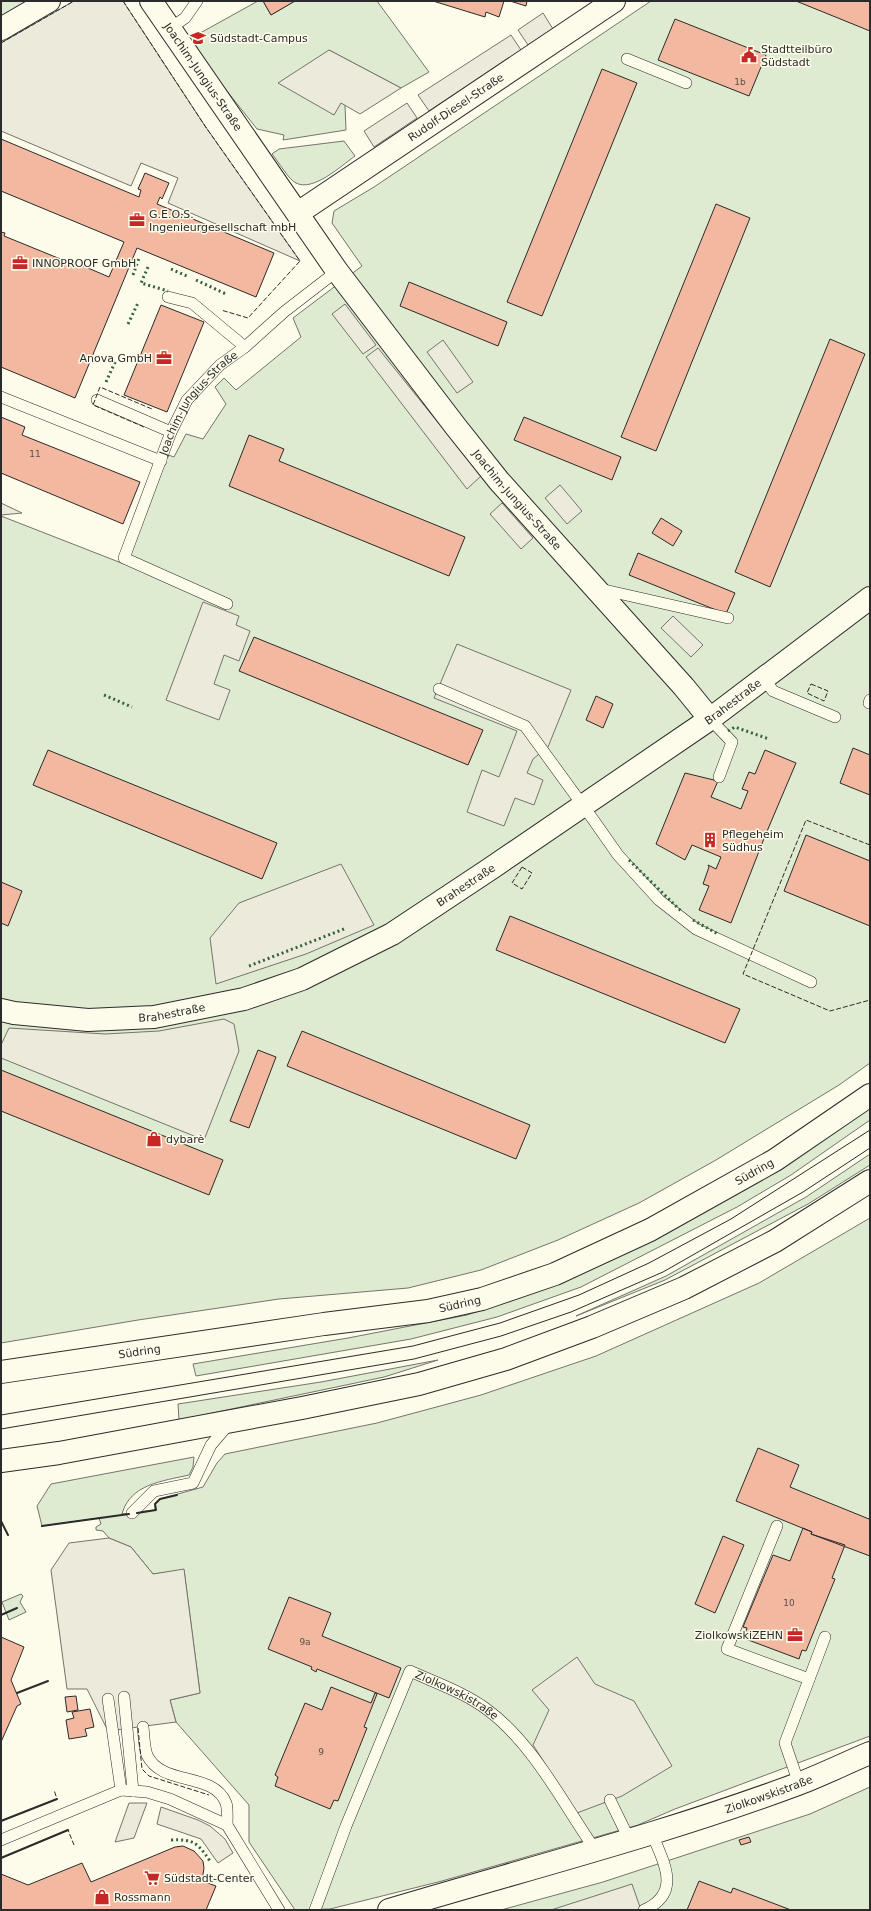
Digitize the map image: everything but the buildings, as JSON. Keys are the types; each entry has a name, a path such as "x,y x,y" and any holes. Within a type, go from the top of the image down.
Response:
{"street":[{"path":"1,29 49,1"},
{"name":"Joachim-Jungius-Straße","path":"151,1 337,271 479,456 594,588 684,687 710,719"},
{"name":"Rudolf-Diesel-Straße","path":"298,213 614,1"},
{"name":"Brahestraße","path":"1,1010 88,1020 154,1017 244,1000 302,979 392,934 710,719 870,598"},
{"name":"Südring","path":"1,1372 324,1324 428,1311 482,1299 555,1274 650,1230 775,1160 870,1095"},
{"path":"1,1461 59,1453 231,1422 419,1384 506,1359 592,1327 684,1288 768,1244 870,1181"},
{"name":"Ziolkowskistraße","path":"389,1910 421,1905 652,1834 799,1784 870,1753"}],"lane":[{"path":"169,29 185,18 197,1"},
{"path":"627,59 686,83"},
{"name":"Joachim-Jungius-Straße","path":"1,397 161,461 171,432 187,400 220,365 245,347 284,312 337,271"},
{"path":"168,298 192,303 245,347"},
{"path":"97,400 171,432"},
{"path":"161,461 124,558 227,604"},
{"path":"594,588 728,618"},
{"path":"764,678 773,691 835,716"},
{"path":"439,690 525,726 618,855 660,900 690,925 703,933 811,982"},
{"path":"710,719 732,742 719,777"},
{"path":"132,1513 154,1491 194,1482 211,1445 231,1422"},
{"path":"777,1526 727,1649 809,1679"},
{"path":"799,1784 785,1743 825,1637"},
{"name":"Ziolkowskistraße","path":"315,1910 346,1826 410,1672 452,1689 489,1710 513,1733 534,1757 596,1851"},
{"path":"124,1697 133,1790"},
{"path":"108,1700 121,1790"},
{"path":"143,1727 147,1755 158,1768 174,1775 209,1786 221,1796 226,1804 227,1825 279,1910"},
{"path":"1,1840 121,1790 147,1792 170,1799 227,1825"},
{"path":"610,1800 630,1841"},
{"path":"644,1910 655,1905 664,1894 668,1880 666,1869 652,1834"}],"green space":[{"path":"1,1 30,1 1,18"},
{"path":"258,1 263,1 271,15 295,1 377,1 429,72 401,88 329,50 333,115 341,102 345,105 346,130 283,140 284,135 257,129 215,76 198,50 193,37"},
{"path":"651,1 870,1 870,1063 839,1085 716,1160 639,1203 558,1240 481,1270 408,1288 279,1299 138,1320 1,1343 1,516 124,564 139,531 163,453 174,457 186,434 203,439 226,404 215,387 224,378 236,390 301,337 293,318 362,266 332,223 334,211 374,187"},
{"path":"344,141 355,156 327,177 310,184 303,185 293,181 272,154 279,149"},
{"path":"870,1107 870,1120 791,1175 737,1207 581,1287 497,1317 411,1339 196,1376 193,1364 348,1338 467,1315 553,1286"},
{"path":"870,1154 870,1165 808,1204 665,1280 576,1316 666,1276 806,1197"},
{"path":"870,1218 870,1736 675,1809 638,1825 442,1881 330,1909 295,1910 249,1842 249,1805 176,1722 170,1700 200,1693 184,1570 153,1574 131,1547 109,1538 103,1531 96,1530 96,1527 101,1524 99,1518 42,1526 37,1506 51,1484 194,1457 193,1467 189,1475 158,1482 140,1490 132,1496 126,1504 122,1514 155,1510 155,1504 160,1499 203,1487 217,1463 225,1454 377,1423 481,1395 596,1356 759,1283"},
{"path":"438,1360 384,1377 179,1420 178,1404 321,1382"},
{"path":"21,1594 23,1596 20,1602 26,1612 9,1620 2,1602"},
{"path":"870,1787 870,1910 501,1910 603,1882 810,1814"}],"shaded area":[{"path":"74,1 123,1 205,126 300,261 168,203 178,178 141,163 131,186 1,131 1,43"},
{"path":"543,13 553,29 528,45 518,30"},
{"path":"511,35 521,50 429,111 418,95"},
{"path":"329,50 401,88 360,114 341,103 334,115 278,83"},
{"path":"407,103 417,118 374,147 364,131"},
{"path":"345,304 376,345 363,354 332,314"},
{"path":"443,340 473,382 457,393 427,352"},
{"path":"378,348 481,476 467,489 366,357"},
{"path":"560,485 582,511 567,524 545,498"},
{"path":"1,503 22,513 1,515"},
{"path":"502,503 533,538 521,549 490,514"},
{"path":"203,602 239,616 236,625 250,631 239,661 224,655 214,684 230,690 219,720 166,700"},
{"path":"673,616 703,645 691,657 661,628"},
{"path":"457,644 571,690 548,747 533,759 527,773 543,780 534,805 515,798 504,826 467,812 482,770 499,777 517,731 434,698"},
{"path":"341,864 374,925 306,954 216,984 210,938 239,903"},
{"path":"224,1019 234,1024 239,1051 204,1140 1,1058 1,1045 9,1028 105,1034 159,1031"},
{"path":"109,1538 131,1547 153,1574 184,1569 200,1693 170,1700 176,1722 108,1731 87,1689 67,1689 51,1570 69,1543"},
{"path":"577,1657 595,1684 634,1701 672,1766 622,1796 577,1813 533,1745 549,1710 532,1690"},
{"path":"129,1803 147,1803 134,1838 115,1842"},
{"path":"161,1807 198,1820 210,1826 225,1839 233,1853 218,1863 201,1839 157,1824"},
{"path":"632,1884 641,1910 551,1910"}],"tram line":[{"path":"1,1415 413,1346 500,1323 579,1295 649,1263 731,1219 870,1130"},
{"path":"1,1429 414,1359 501,1336 571,1312 663,1272 803,1192 870,1148"}],"hedge":[{"path":"133,275 139,258"},
{"path":"148,267 141,283 168,291"},
{"path":"171,269 187,276"},
{"path":"196,280 226,294"},
{"path":"128,324 138,303"},
{"path":"106,382 116,360"},
{"path":"104,695 132,707"},
{"path":"728,731 735,727 769,739"},
{"path":"629,860 681,911"},
{"path":"693,920 718,934"},
{"path":"249,966 344,929"},
{"path":"171,1840 185,1840 194,1843 202,1850 210,1861"}],"fence":[{"path":"1,43 74,1"},
{"path":"123,1 205,126 300,261 248,318 221,310"},
{"path":"144,427 93,405 100,387 152,409"},
{"path":"811,684 828,691 824,701 807,693 811,684"},
{"path":"870,845 806,820 743,974 830,1011 870,1000"},
{"path":"522,867 532,873 522,889 512,883 522,867"},
{"path":"138,1728 142,1769 149,1776 209,1795"},
{"path":"1,1821 57,1799 54,1790"},
{"path":"1,1858 68,1830 74,1845"}],"wall":[{"path":"137,1513 156,1510 155,1504 160,1499 177,1495"},
{"path":"42,1526 129,1514"},
{"path":"1,1521 8,1535"},
{"path":"1,1615 17,1608"},
{"path":"17,1693 48,1681"},
{"path":"1,1821 57,1799"},
{"path":"1,1858 68,1830"}],"place":[{"name":"Südstadt-Campus","path":"198,38"},
{"name":"Stadtteilbüro Südstadt","path":"749,55"},
{"name":"G.E.O.S. Ingenieurgesellschaft mbH","path":"137,220"},
{"name":"INNOPROOF GmbH","path":"20,263"},
{"name":"Anova GmbH","path":"164,358"},
{"name":"Pflegeheim Südhus","path":"710,840"},
{"name":"dybarè","path":"154,1139"},
{"name":"ZiolkowskiZEHN","path":"795,1635"},
{"name":"Südstadt-Center","path":"152,1878"},
{"name":"Rossmann","path":"102,1897"}]}
